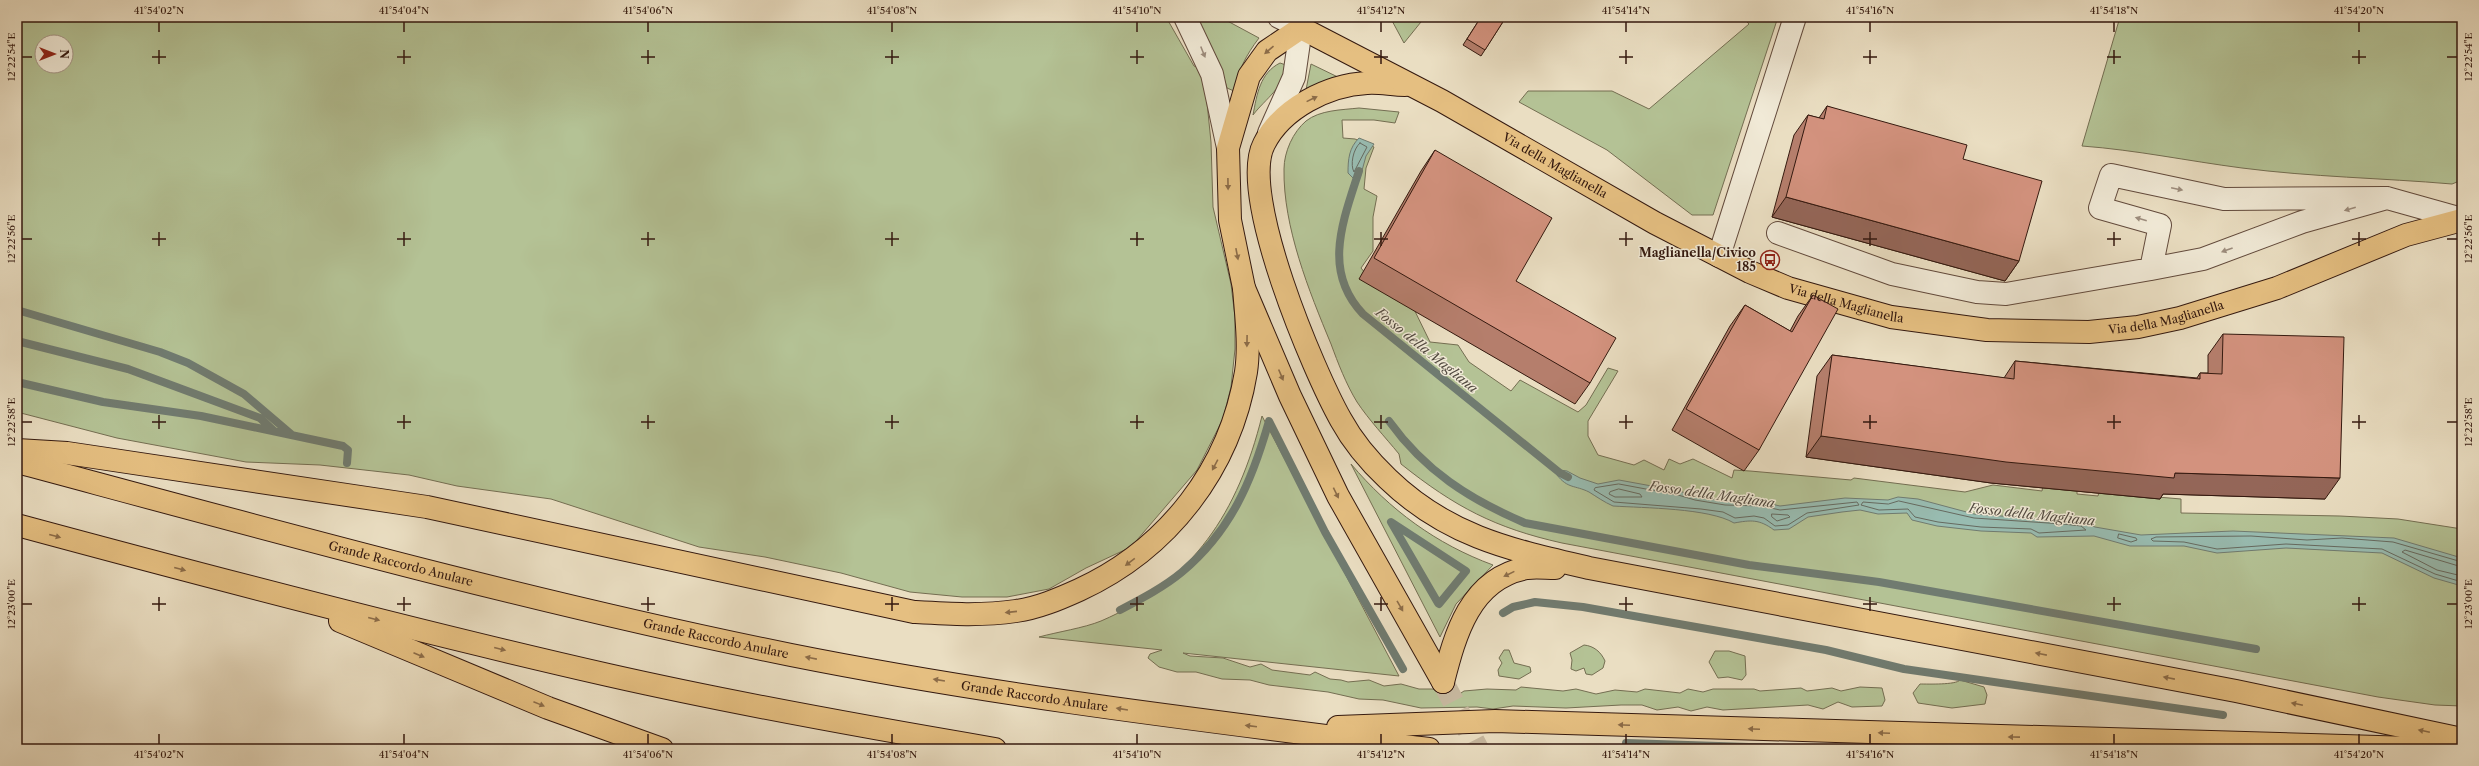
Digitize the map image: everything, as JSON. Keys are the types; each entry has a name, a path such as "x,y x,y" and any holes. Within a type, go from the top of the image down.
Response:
{"main road":[{"path":"17,450 67,453 427,507 914,612 972,616 1018,611 1058,600 1125,566 1166,533 1198,494 1220,455 1242,392 1246,370 1248,336 1244,288 1230,220 1228,148 1250,76 1267,51 1301,28"},
{"name":"Via della Maglianella","path":"1301,28 1414,86 1656,223 1719,256 1788,288 1891,317 1987,330 2089,332 2138,327 2180,318 2276,288 2406,235 2462,219"},
{"path":"1414,86 1367,83 1337,88 1311,99 1297,108 1284,120 1264,145 1260,181 1264,217 1277,268 1315,367 1352,437 1388,480 1439,519 1487,542 1589,568 2236,691 2462,739"},
{"path":"1244,288 1290,396 1338,496 1444,682 1458,628 1466,614 1487,588 1512,572 1528,568 1589,568"},
{"name":"Grande Raccordo Anulare","path":"17,462 376,559 641,623 874,670 1140,712 1429,749"},
{"path":"17,526 280,596 610,676 816,718 995,749"},
{"path":"280,596 548,708 662,749"},
{"path":"1274,729 1495,721 2445,749"}],"street":[{"path":"1186,17 1212,74 1228,148"},
{"name":"Via della Maglianella","path":"1279,17 1301,28"},
{"path":"1719,256 1795,17"},
{"path":"1264,145 1294,77 1301,28"},
{"path":"2151,269 2160,225 2100,208 2111,176 2224,199 2387,198 2462,219"},
{"path":"1778,233 1892,274 1976,292 2006,294 2203,259 2302,222 2387,198"}],"green space":[{"path":"17,17 1166,17 1194,66 1199,68 1205,83 1211,142 1213,207 1231,284 1235,317 1235,349 1231,387 1223,419 1197,470 1131,547 1086,568 1049,589 1007,597 962,597 910,592 841,573 765,557 699,547 551,499 457,486 409,475 320,465 246,462 117,438 17,412"},
{"path":"1197,17 1220,17 1259,38 1243,63 1234,91 1227,88 1220,65"},
{"path":"1390,17 1425,17 1404,43"},
{"path":"1742,17 1778,17 1713,215 1692,215 1607,150 1519,102 1528,91 1612,91 1649,109 1749,24"},
{"path":"2120,17 2462,17 2462,180 2452,184 2268,171 2082,146"},
{"path":"1280,63 1286,65 1282,80 1274,92 1253,115 1260,85 1268,72"},
{"path":"1311,64 1344,80 1306,90"},
{"path":"1359,108 1399,112 1395,123 1374,120 1342,120 1343,138 1355,139 1374,147 1366,168 1364,189 1377,196 1373,217 1373,251 1361,268 1366,274 1409,299 1430,342 1458,345 1469,362 1511,391 1520,380 1578,412 1586,405 1608,368 1618,371 1588,421 1588,436 1598,455 1634,465 1644,460 1664,470 1669,459 1680,464 1693,459 1732,478 1734,470 1851,480 1854,478 1965,492 1993,485 2042,491 2043,485 2077,489 2077,494 2098,496 2099,492 2181,499 2181,513 2340,516 2398,519 2462,529 2462,706 2435,705 2378,697 1562,543 1538,537 1496,523 1458,504 1401,464 1399,454 1357,402 1342,373 1314,302 1306,281 1293,236 1285,191 1284,163 1293,137 1301,126 1312,117 1331,111"},
{"path":"1262,416 1399,676 1183,653 1190,656 1223,658 1250,667 1261,664 1272,670 1310,675 1315,672 1330,679 1348,682 1369,680 1384,686 1401,684 1419,689 1435,689 1445,694 1458,695 1464,691 1487,689 1516,690 1521,687 1563,691 1576,689 1596,694 1615,690 1637,692 1645,689 1680,693 1688,689 1703,692 1713,689 1754,689 1760,691 1801,688 1807,691 1832,688 1841,691 1860,687 1882,688 1885,700 1882,706 1852,707 1838,702 1823,709 1808,705 1723,710 1707,707 1691,711 1678,707 1657,710 1642,705 1566,708 1513,706 1493,709 1477,707 1421,708 1383,700 1359,699 1328,692 1269,685 1250,680 1222,679 1196,672 1177,672 1159,667 1148,658 1150,654 1162,650 1039,637 1079,628 1101,621 1134,605 1162,586 1186,564 1207,540 1225,513 1240,483 1252,451"},
{"path":"1351,464 1366,481 1398,511 1415,524 1452,547 1493,565 1456,604 1440,637"},
{"path":"1584,645 1597,650 1605,661 1603,668 1592,675 1586,674 1584,668 1576,671 1571,669 1572,660 1570,653"},
{"path":"1504,650 1509,650 1514,663 1530,667 1531,672 1519,679 1499,676 1498,670 1502,663 1499,658"},
{"path":"1715,651 1729,651 1745,656 1746,675 1742,680 1728,677 1718,678 1709,662"},
{"path":"1960,680 1984,687 1987,695 1985,704 1952,708 1918,703 1913,693 1920,684 1953,683"}],"water":[{"path":"1359,138 1374,144 1366,156 1360,178 1357,182 1348,173 1348,168 1351,150"},
{"path":"1560,470 1567,471 1580,478 1598,484 1619,480 1725,501 1763,502 1780,506 1845,498 1888,500 1898,497 1918,499 1974,514 2082,522 2095,527 2141,535 2233,531 2394,538 2462,558 2462,586 2434,578 2382,553 2286,548 2217,553 2184,546 2130,546 2094,536 2037,537 2031,533 1981,531 1937,526 1912,520 1907,513 1878,514 1860,510 1842,512 1808,517 1789,529 1774,530 1769,526 1755,521 1734,523 1709,514 1658,508 1613,506 1589,492 1565,483 1557,475"}],"building":[{"path":"1481,17 1506,17 1485,50 1467,39"},
{"path":"1827,106 1967,145 1963,159 2042,181 2019,261 1786,197 1808,115 1824,119"},
{"path":"1435,150 1552,218 1516,281 1616,338 1590,383 1374,258"},
{"path":"1813,295 1838,309 1759,450 1686,409 1745,305 1792,332"},
{"path":"2223,334 2344,337 2340,478 2175,473 2174,478 2006,462 1821,436 1832,355 2014,379 2015,361 2200,379 2200,373 2222,374"}],"waterway":[{"name":"Fosso della Magliana","path":"1359,171 1342,227 1340,245 1339,263 1343,281 1350,298 1363,314 1560,473 1568,477"},
{"path":"17,310 160,352 188,363 244,394 291,434"},
{"path":"17,341 128,369 260,418 274,431"},
{"path":"17,382 103,402 201,416 343,446 348,450 347,463"},
{"path":"1120,610 1168,583 1182,572 1214,540 1238,504 1255,464 1269,421 1325,532 1403,669"},
{"path":"1389,421 1418,455 1450,482 1485,504 1525,523 1749,565 1879,582 2256,649"},
{"path":"1438,603 1391,522 1466,571 1439,604"},
{"path":"1503,613 1513,607 1535,602 1583,607 1826,650 1904,669 2223,715"},
{"path":"1626,743 1812,749"}],"tunnel":[{"path":"1443,682 1478,749"}],"place":[{"name":"Maglianella/Civico 185","path":"1770,260"}]}
